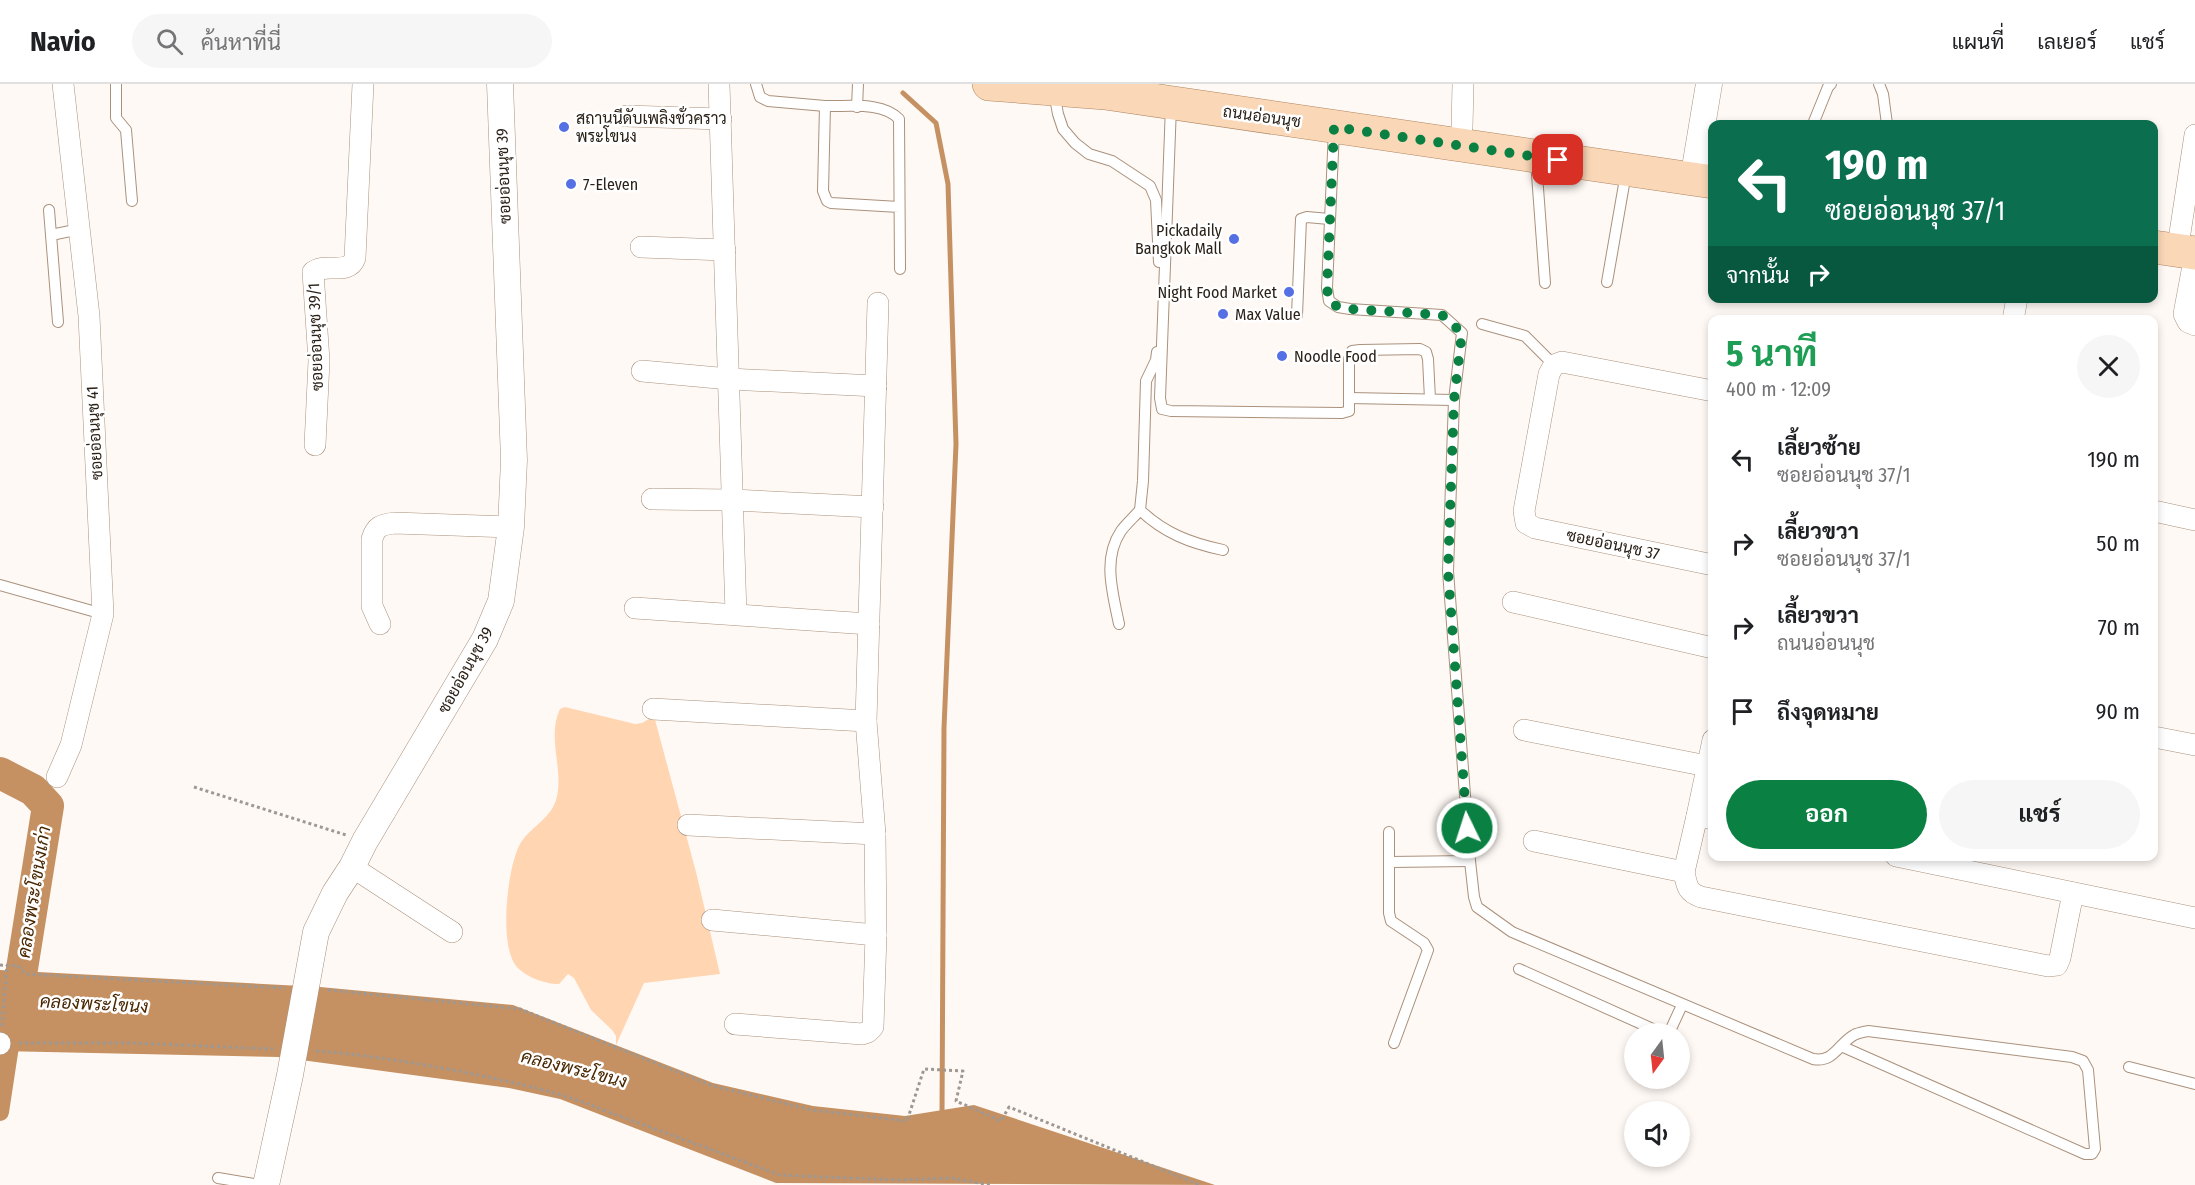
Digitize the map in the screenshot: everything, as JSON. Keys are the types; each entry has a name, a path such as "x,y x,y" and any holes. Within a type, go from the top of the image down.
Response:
{"main road":[{"name":"ถนนอ่อนนุช","path":"988,84 1165,94 1704,173"},
{"name":"ถนนอ่อนนุช","path":"1165,94 1334,127 1461,137 1536,157 1626,170 1704,173"}],"street":[{"name":"ซอยอ่อนนุช 41","path":"57,777 71,745 103,615 89,316 63,84"},
{"name":"ซอยอ่อนนุช 39/1","path":"315,445 319,361 313,272 317,268 347,267 353,264 355,258 363,84"},
{"name":"ซอยอ่อนนุช 39","path":"266,1185 290,1075 316,932 335,893 485,639 501,601 511,527 514,460 500,84"},
{"path":"719,84 736,614"},
{"path":"1461,137 1463,84"},
{"path":"1704,173 1709,84"},
{"path":"626,116 721,119"},
{"path":"2195,135 2179,242 2184,314 2188,322 2195,325"},
{"path":"641,247 725,250"},
{"path":"735,1024 862,1034 873,1027 876,935 875,834 866,721 878,303"},
{"path":"1554,365 1563,362 1708,390"},
{"name":"ซอยอ่อนนุช 37","path":"1554,365 1549,374 1524,511 1526,523 1535,528 1708,564"},
{"path":"642,371 729,380 876,386"},
{"path":"652,499 733,500 873,507"},
{"path":"2158,512 2195,520"},
{"path":"380,624 372,606 372,539 375,530 380,525 394,522 511,527"},
{"path":"1513,602 1708,647"},
{"path":"635,608 869,624"},
{"path":"653,709 866,721"},
{"path":"1524,730 1707,765"},
{"path":"2158,738 2195,745"},
{"path":"1708,761 1705,817 1684,872 1687,886 1692,894 2048,966 2057,965 2060,958 2073,893"},
{"path":"688,825 875,834"},
{"path":"1534,841 1684,872"},
{"path":"1920,861 2195,918"},
{"path":"352,867 452,932"},
{"path":"712,920 876,935"}],"lane":[{"path":"116,84 116,118 126,130 132,201"},
{"path":"756,84 760,97 768,101 889,110 899,119 900,269"},
{"path":"857,107 858,84"},
{"path":"1814,120 1831,84"},
{"path":"1879,84 1883,94 1886,120"},
{"path":"1054,89 1058,114 1064,129 1076,143 1089,154 1112,161 1137,176 1150,186 1156,200 1160,268 1160,335 1156,360 1146,381 1140,510 1120,532 1111,560 1110,578 1119,624"},
{"path":"1165,94 1160,399 1162,409 1342,413 1349,411 1349,359 1352,351 1420,349 1426,352 1430,399"},
{"path":"825,106 823,191 827,201 831,204 899,207"},
{"path":"1334,127 1327,288 1329,301 1338,307 1350,309 1442,315 1462,333 1454,400 1448,571 1470,861 1477,907 1512,932 1813,1059 1821,1061 1829,1058 1841,1046 1854,1035 1868,1031 2072,1057 2083,1061 2088,1070 2096,1149 2092,1154 2085,1154 1841,1046"},
{"path":"1536,157 1545,283"},
{"path":"1608,282 1626,170"},
{"path":"50,210 58,322"},
{"path":"1297,315 1301,219 1307,217 1329,219"},
{"path":"51,235 80,230"},
{"path":"1482,324 1525,336 1554,365"},
{"path":"1349,398 1454,400"},
{"path":"1140,510 1158,526 1198,545 1223,550"},
{"path":"0,585 103,615"},
{"path":"1389,832 1389,913 1391,921 1424,943 1428,950 1394,1043"},
{"path":"1389,862 1470,861"},
{"path":"1519,969 1639,1023"},
{"path":"1674,1023 1682,1005"},
{"path":"2129,1067 2195,1084"},
{"path":"218,1178 260,1185"}],"path":[{"path":"194,787 365,841"},
{"path":"0,965 18,966 26,974 293,988"},
{"path":"7,967 3,1042 131,1043 278,1049"},
{"path":"328,990 520,1009 713,1086 812,1110 907,1121 924,1069 963,1071 956,1101 1001,1121 1009,1107 1200,1185"},
{"path":"309,1051 440,1067 546,1089 780,1175 899,1180 951,1178 990,1185"}],"shaded area":[{"path":"565,707 635,724 654,716 696,872 720,974 644,983 616,1045 616,1036 591,1010 574,978 568,974 559,984 547,983 522,972 514,963 507,938 508,888 515,857 523,840 549,813 556,800 558,777 555,743 556,720 560,709"}],"water":[{"name":"คลองพระโขนง","path":"0,970 320,987 513,1005 713,1083 813,1106 905,1116 974,1105 1215,1185 776,1183 560,1099 509,1088 279,1057 0,1051"}],"waterway":[{"path":"903,93 936,123 948,184 956,444 944,728 942,1116"},
{"name":"คลองพระโขนงเก่า","path":"0,773 33,790 48,806 17,1000 30,1001"},
{"path":"0,1000 17,1000 0,1112"}],"place":[{"name":"สถานนีดับเพลิงชั่วคราว พระโขนง","path":"564,127"},
{"name":"7-Eleven","path":"571,184"},
{"name":"Pickadaily Bangkok Mall","path":"1234,239"},
{"name":"Night Food Market","path":"1289,292"},
{"name":"Max Value","path":"1223,314"},
{"name":"Noodle Food","path":"1282,356"}],"route":[{"path":"1467,828 1448,571 1454,400 1462,333 1442,315 1350,309 1338,307 1329,301 1327,288 1334,127 1558,160"}]}
